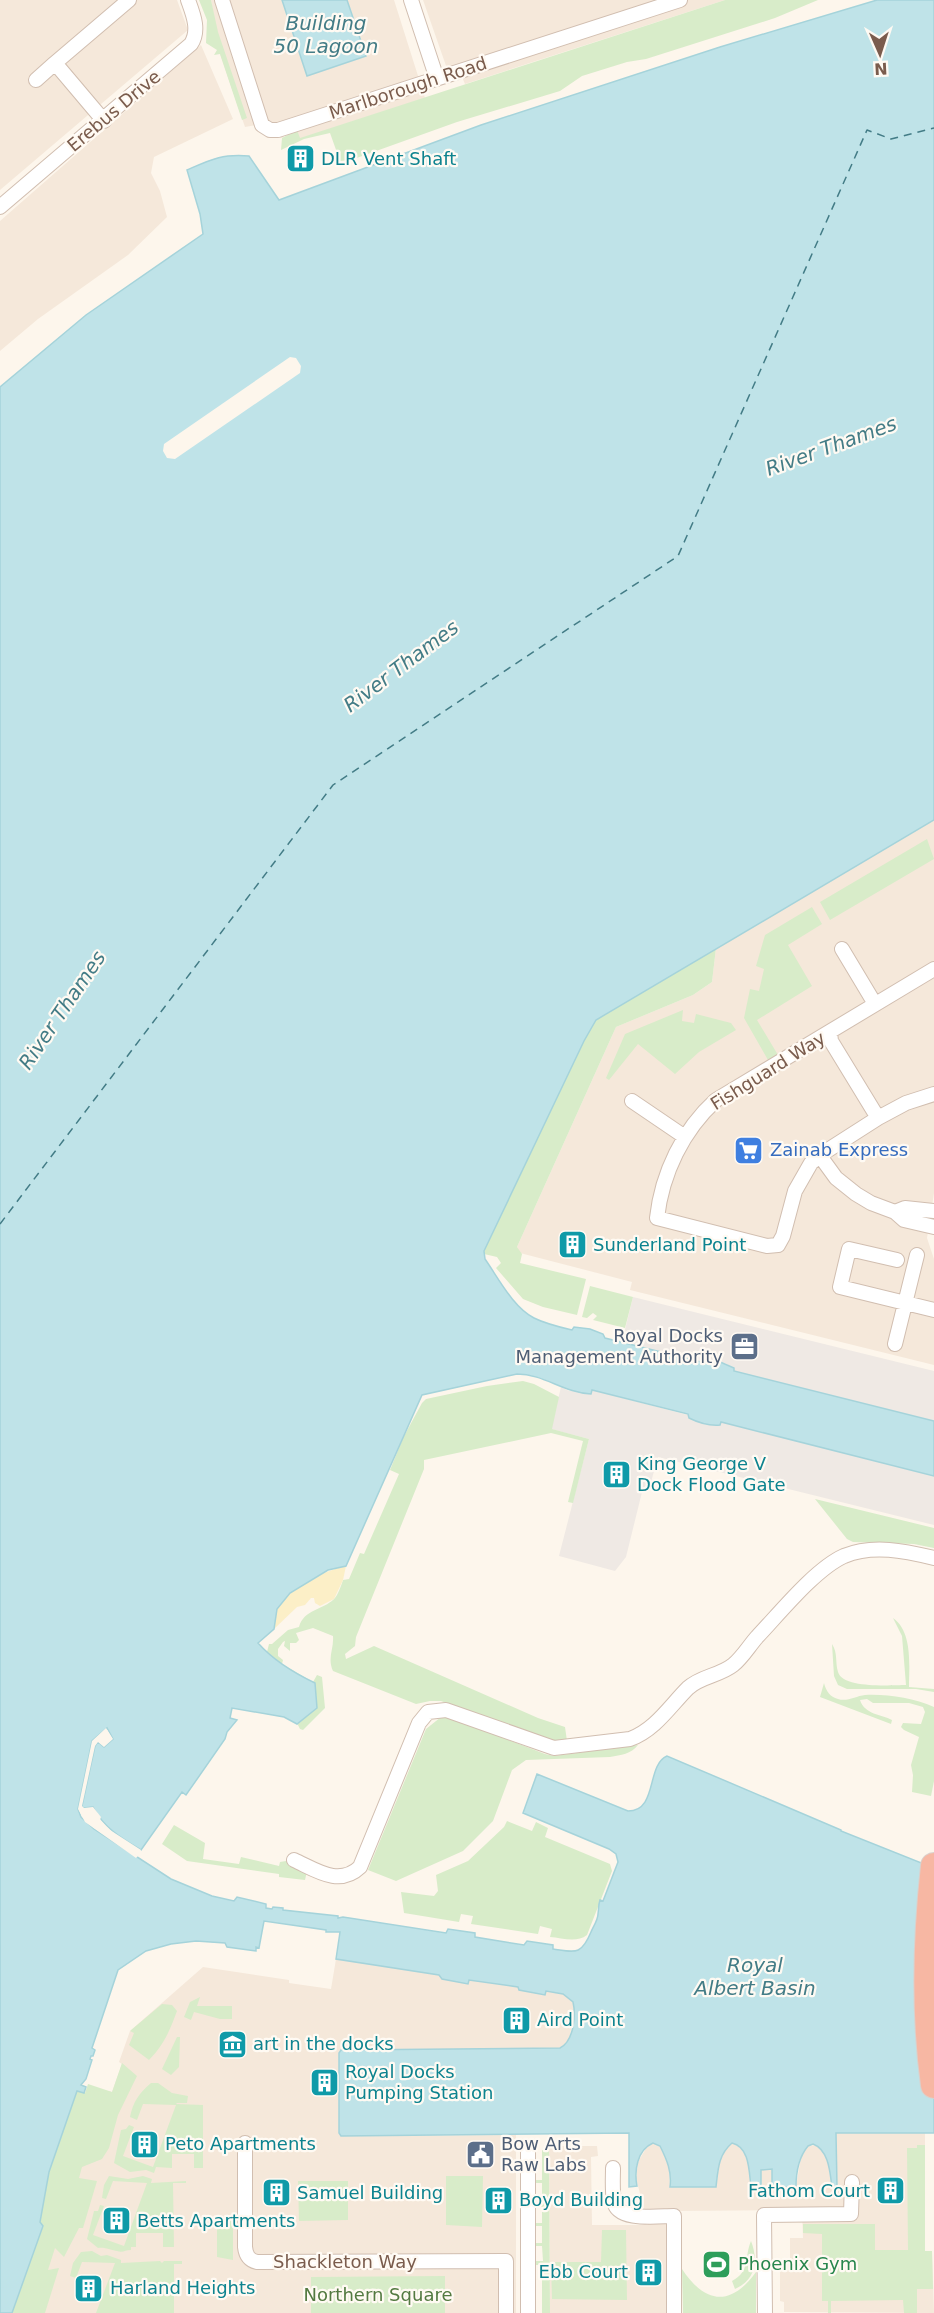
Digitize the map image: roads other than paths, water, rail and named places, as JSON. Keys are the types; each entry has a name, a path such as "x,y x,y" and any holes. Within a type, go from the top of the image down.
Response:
{"highway":[{"path":"934,1866 928,1918 927,1957 929,2030 934,2085"}],"street":[{"path":"36,80 129,0"},
{"name":"Erebus Drive","path":"0,207 191,45 194,40 195,26 188,0"},
{"name":"Marlborough Road","path":"222,0 262,125 270,130 278,130 680,0"},
{"path":"411,0 437,79"},
{"path":"55,63 104,121"},
{"path":"842,949 875,1004"},
{"name":"Fishguard Way","path":"934,969 716,1100 701,1114 685,1137 667,1172 654,1220 767,1246 779,1246 795,1191 809,1166 820,1156 878,1118 906,1103 934,1094"},
{"path":"830,1032 831,1041 878,1118"},
{"path":"632,1101 685,1137"},
{"path":"820,1156 844,1186 871,1203 895,1212 904,1221 934,1227"},
{"path":"895,1212 905,1208 934,1211"},
{"path":"897,1260 849,1249 840,1287 934,1310"},
{"path":"895,1344 917,1255"},
{"path":"294,1860 338,1877 349,1875 360,1867 419,1723 428,1712 438,1709 446,1710 554,1748 637,1736 656,1722 690,1687 732,1665 812,1580 836,1560 855,1553 877,1550 907,1552 934,1558"},
{"name":"Shackleton Way","path":"245,2143 245,2247 250,2260 257,2262 506,2261 506,2313"},
{"path":"528,2152 528,2313"},
{"path":"613,2168 614,2203 617,2209 627,2215 674,2216 674,2313"},
{"path":"765,2313 764,2215 852,2214 852,2182"}],"water":[{"name":"Building 50 Lagoon","path":"282,0 347,0 366,56 307,76"},
{"path":"877,0 934,0 934,820 596,1020 484,1251 485,1259 513,1300 526,1313 543,1322 572,1330 574,1327 590,1329 603,1334 605,1338 701,1362 704,1360 718,1361 734,1368 734,1371 934,1421 934,1476 721,1422 720,1425 704,1424 689,1418 688,1414 592,1390 591,1394 581,1393 527,1375 517,1374 422,1395 346,1566 328,1570 290,1593 277,1609 274,1629 258,1643 285,1666 315,1683 317,1708 297,1724 284,1717 232,1708 230,1718 237,1720 227,1732 225,1739 186,1795 182,1792 141,1850 108,1827 93,1807 83,1808 82,1806 95,1746 98,1742 104,1747 113,1739 107,1728 92,1741 78,1809 81,1817 94,1829 171,1879 212,1896 234,1901 237,1897 266,1904 266,1908 272,1909 273,1907 283,1908 283,1910 446,1933 448,1929 475,1933 475,1937 524,1945 527,1941 553,1945 553,1949 576,1951 584,1945 597,1919 600,1900 603,1901 618,1862 616,1854 609,1849 523,1813 537,1774 628,1811 644,1804 656,1768 667,1756 841,1831 934,1868 934,2133 836,2133 837,2187 832,2187 826,2157 813,2144 808,2146 800,2160 796,2187 772,2187 772,2169 761,2170 761,2187 751,2187 745,2155 738,2145 732,2143 721,2158 716,2187 670,2187 670,2171 667,2161 660,2146 653,2143 640,2156 636,2174 637,2186 629,2187 629,2133 341,2136 339,2133 339,2053 341,2050 560,2048 565,2045 571,2034 574,2020 573,2002 563,1994 546,1991 545,1995 519,1990 518,1987 469,1980 468,1984 442,1979 439,1975 336,1959 340,1932 326,1932 326,1930 264,1921 259,1948 256,1947 256,1951 227,1947 225,1943 196,1941 171,1944 146,1951 118,1970 92,2048 95,2050 90,2059 92,2060 86,2079 81,2085 86,2087 84,2093 77,2091 49,2172 40,2222 43,2226 12,2313 0,2313 0,387 86,315 203,234 200,214 187,170 196,166 224,157 249,156 279,200 481,125 720,47"}],"place":[{"name":"DLR Vent Shaft","path":"300,159"},
{"name":"Zainab Express","path":"749,1150"},
{"name":"Sunderland Point","path":"572,1245"},
{"name":"Royal Docks Management Authority","path":"744,1346"},
{"name":"King George V Dock Flood Gate","path":"616,1474"},
{"name":"Aird Point","path":"516,2020"},
{"name":"art in the docks","path":"232,2044"},
{"name":"Royal Docks Pumping Station","path":"324,2082"},
{"name":"Peto Apartments","path":"144,2144"},
{"name":"Bow Arts Raw Labs","path":"480,2154"},
{"name":"Fathom Court","path":"891,2191"},
{"name":"Samuel Building","path":"276,2193"},
{"name":"Boyd Building","path":"498,2200"},
{"name":"Betts Apartments","path":"116,2221"},
{"name":"Phoenix Gym","path":"717,2264"},
{"name":"Ebb Court","path":"649,2272"},
{"name":"Harland Heights","path":"89,2288"}],"water label":[{"name":"River Thames","path":"831,446"},
{"name":"River Thames","path":"401,666"},
{"name":"River Thames","path":"62,1010"},
{"name":"Royal Albert Basin","path":"755,1976"}],"park label":[{"name":"Northern Square","path":"378,2295"}]}
